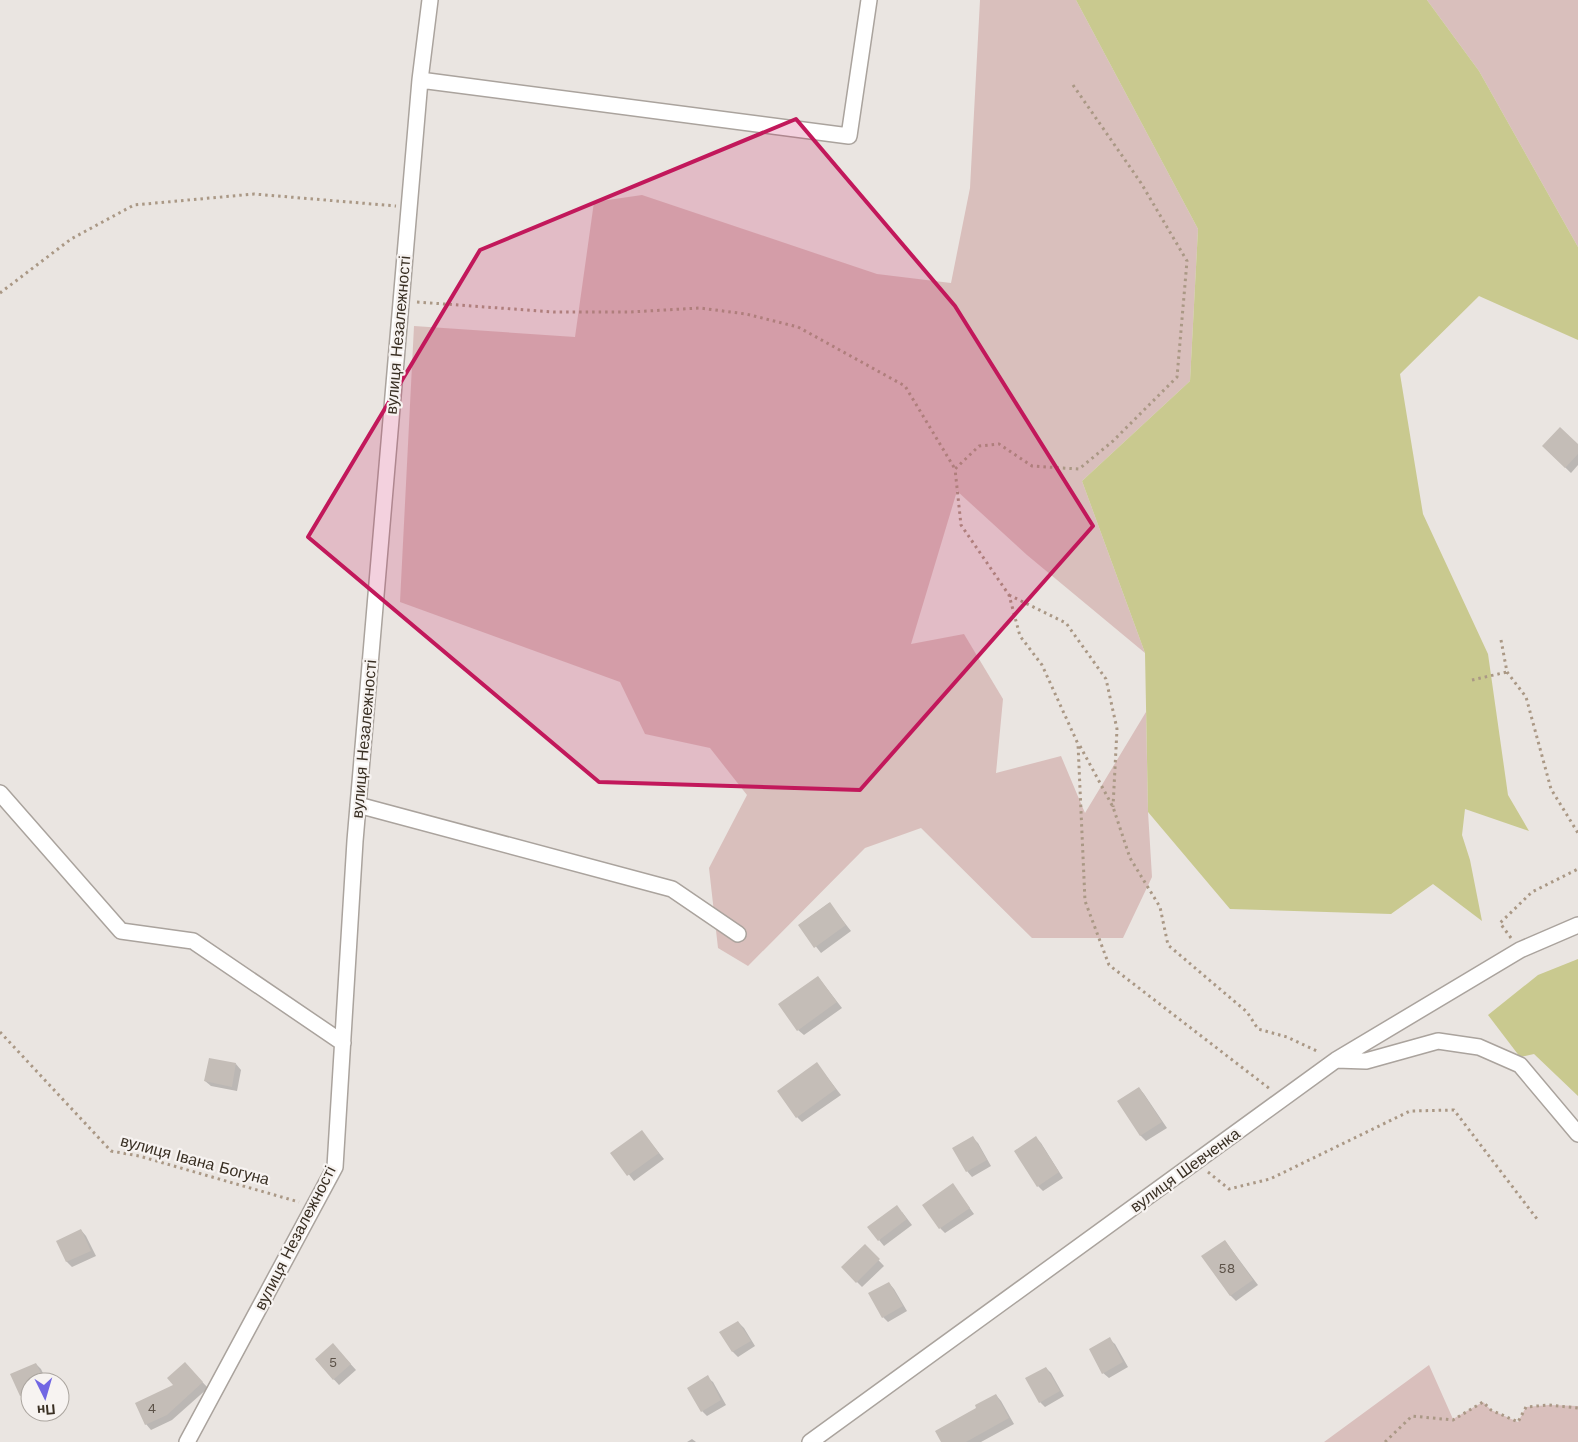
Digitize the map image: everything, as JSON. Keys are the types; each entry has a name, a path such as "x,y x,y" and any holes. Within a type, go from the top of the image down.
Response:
{"street":[{"name":"вулиця Незалежності","path":"186,1442 335,1167 358,805 420,80 430,0"},
{"path":"420,80 849,136 869,0"},
{"path":"0,792 121,931 193,942 342,1043"},
{"path":"358,805 672,889 738,934"},
{"name":"вулиця Шевченка","path":"810,1442 1336,1060 1520,950 1578,925"},
{"path":"1336,1060 1366,1061 1438,1041 1479,1047 1520,1065 1578,1134"}],"path":[{"path":"955,469 979,446 999,444 1032,466 1079,469 1113,441 1177,377 1187,261 1141,183 1073,85"},
{"path":"0,293 71,239 134,205 254,194 409,207"},
{"path":"401,301 554,312 631,312 700,308 746,314 798,327 905,386 955,469 961,525 1009,595 1020,636 1042,665 1078,744 1113,807 1130,858 1160,907 1168,945 1246,1012 1258,1029 1287,1037 1336,1060"},
{"path":"1009,595 1066,623 1106,679 1116,729 1113,807"},
{"path":"1501,640 1507,672 1526,697 1551,789 1578,833"},
{"path":"1472,680 1507,672"},
{"path":"1078,744 1085,901 1109,965 1282,1099"},
{"path":"1520,950 1500,923 1532,892 1578,870"},
{"name":"вулиця Івана Богуна","path":"0,1032 111,1151 139,1156 314,1206"},
{"path":"1196,1162 1229,1189 1270,1179 1410,1111 1454,1110 1537,1219"},
{"path":"1385,1442 1412,1416 1453,1420 1483,1402 1491,1410 1518,1422 1526,1407 1548,1405 1578,1408"}],"highlighted area":[{"path":"796,119 955,306 1093,526 860,790 599,782 308,537 480,250"}],"shaded area":[{"path":"980,0 1076,0 1198,229 1190,381 1082,481 1145,653 1027,555 957,491 911,644 964,634 1003,699 996,773 1061,756 1085,813 1146,712 1148,812 1152,877 1123,938 1032,938 921,828 865,848 748,966 718,948 709,868 747,795 710,748 645,734 620,682 400,602 414,326 575,337 594,202 642,195 877,274 951,283 970,188"},
{"path":"1076,0 1427,0 1479,71 1578,247 1578,340 1479,296 1400,374 1423,514 1488,654 1508,795 1529,831 1465,809 1462,835 1470,860 1482,921 1433,884 1391,914 1230,909 1148,812 1145,653 1082,481 1190,381 1198,229"},
{"path":"1427,0 1578,0 1578,247 1479,71"},
{"path":"1578,959 1578,1096 1534,1054 1520,1057 1488,1015 1538,975"},
{"path":"1429,1365 1453,1419 1483,1402 1491,1410 1518,1422 1526,1407 1549,1405 1578,1406 1578,1442 1324,1442"}],"building":[{"path":"1560,427 1578,444 1578,454 1565,468 1542,446"},
{"path":"830,902 846,925 814,948 798,925"},
{"path":"818,976 837,1002 797,1031 778,1004"},
{"path":"209,1058 236,1063 232,1087 204,1081"},
{"path":"817,1062 836,1089 796,1118 777,1091"},
{"path":"1139,1087 1162,1122 1140,1136 1117,1101"},
{"path":"642,1130 659,1153 627,1176 610,1153"},
{"path":"973,1136 987,1160 966,1172 952,1148"},
{"path":"1036,1136 1059,1172 1037,1187 1014,1151"},
{"path":"953,1183 970,1208 939,1229 922,1205"},
{"path":"897,1205 907,1219 878,1241 867,1227"},
{"path":"81,1229 91,1251 66,1262 56,1241"},
{"path":"1225,1240 1253,1280 1230,1296 1201,1256"},
{"path":"865,1244 880,1259 856,1283 841,1267"},
{"path":"889,1282 903,1306 882,1318 868,1293"},
{"path":"738,1321 751,1341 732,1352 719,1332"},
{"path":"1110,1337 1123,1362 1102,1374 1089,1349"},
{"path":"333,1343 351,1364 333,1380 315,1359"},
{"path":"185,1362 203,1382 167,1415 145,1425 135,1403 173,1385 167,1378"},
{"path":"36,1363 40,1372 20,1372 20,1396 10,1374"},
{"path":"1046,1367 1060,1391 1039,1403 1025,1378"},
{"path":"708,1375 721,1400 701,1412 687,1388"},
{"path":"996,1394 1009,1418 966,1442 941,1442 935,1431 976,1408 975,1405"}]}
